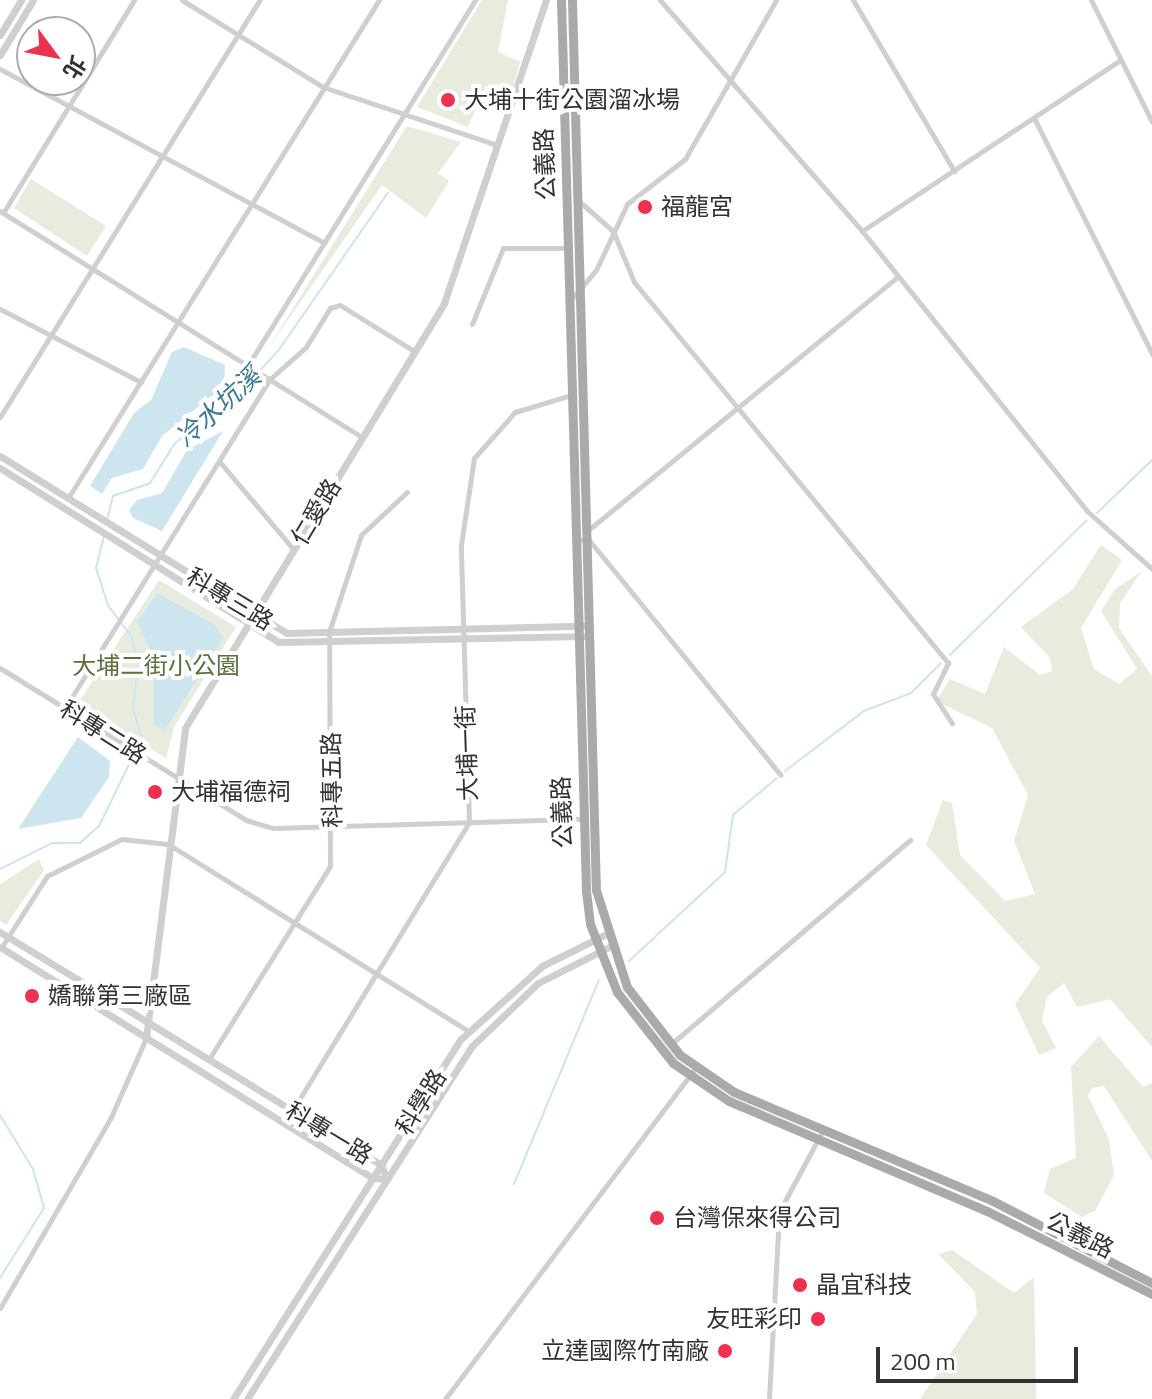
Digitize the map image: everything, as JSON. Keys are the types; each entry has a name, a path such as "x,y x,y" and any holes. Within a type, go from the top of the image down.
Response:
{"main road":[{"name":"公義路","path":"561,0 577,540 591,705 596,890 600,950 617,992 662,1052 688,1075 819,1141 987,1211 1152,1294"},
{"name":"公義路","path":"572,0 589,535 578,689 582,819 601,936 611,946 627,987 670,1044 696,1067 823,1130 993,1201 1152,1283"}],"street":[{"path":"0,35 21,0"},
{"path":"0,55 33,0"},
{"path":"134,0 1,212 361,437"},
{"path":"182,0 323,87 498,146"},
{"path":"0,417 260,0"},
{"path":"68,498 379,0"},
{"path":"250,367 475,0"},
{"name":"仁愛路","path":"146,1038 176,776 185,728 444,303 546,0"},
{"path":"660,0 862,231 1098,523 1152,569"},
{"path":"569,302 634,196 685,159 735,83 776,0"},
{"path":"853,0 954,171"},
{"path":"1091,0 1152,122"},
{"path":"862,231 1120,60"},
{"path":"0,69 324,243"},
{"path":"1034,118 1152,354"},
{"path":"579,201 613,231 634,282 948,663 933,694 952,723"},
{"path":"472,324 503,248 568,248"},
{"path":"577,540 589,535 898,276"},
{"path":"65,708 268,378 340,305 415,352"},
{"path":"0,309 141,382"},
{"name":"大埔一街","path":"286,1121 469,822 461,520 474,458 515,412 572,395"},
{"name":"科專三路","path":"0,456 254,616 287,633 583,631"},
{"path":"219,461 294,550"},
{"name":"科專三路","path":"0,468 278,642 328,645 583,631"},
{"name":"科專五路","path":"209,1059 330,866 334,828 329,632 365,527 407,492"},
{"path":"589,535 781,775"},
{"name":"科專二路","path":"0,668 246,820 334,828 582,819"},
{"path":"578,689 591,705"},
{"path":"1,948 47,876 122,839 168,844 468,1031"},
{"path":"662,1052 910,840"},
{"name":"科專一路","path":"0,932 381,1165 387,1179 373,1178 286,1121 1,948"},
{"name":"科學路","path":"233,1399 468,1031 542,966 601,936"},
{"name":"科學路","path":"247,1399 460,1062 498,1017 538,983 611,946"},
{"path":"0,1308 111,1117 146,1038"},
{"path":"445,1399 696,1067"},
{"path":"769,1399 779,1212 823,1130"},
{"path":"298,1296 308,1302"}],"green space":[{"path":"482,0 508,0 498,52 520,62 511,94 486,86 468,127 417,107"},
{"path":"407,126 461,142 438,173 449,181 426,218 382,185 267,350"},
{"path":"31,179 106,226 87,256 14,208"},
{"path":"1101,545 1122,560 1081,628 1094,669 1119,684 1137,669 1101,611 1115,589 1142,571 1120,603 1119,628 1152,676 1152,1047 1110,999 1077,1007 1064,983 1047,997 1042,1021 1056,1048 1039,1055 1015,1004 1040,968 926,845 943,800 952,803 960,855 1005,901 1035,894 1014,841 1028,795 992,728 936,701 950,679 985,694 1004,647 1040,675 1052,671 1050,658 1021,627 1072,590"},
{"name":"大埔二街小公園","path":"159,580 236,627 174,727 166,758 77,705"},
{"path":"39,859 44,870 6,925 0,921 0,884"},
{"path":"1099,1036 1143,1087 1152,1083 1152,1161 1104,1086 1092,1088 1088,1096 1109,1139 1114,1175 1095,1211 1082,1217 1044,1193 1050,1169 1076,1158 1071,1067"},
{"path":"952,1250 1014,1293 1034,1277 1036,1399 920,1399 977,1314 975,1292 938,1254"}],"water":[{"path":"184,347 225,365 224,386 162,436 143,469 112,478 102,494 90,486 134,413 151,400 172,352"},
{"path":"223,431 162,531 133,518 129,510 137,500 162,493 187,450"},
{"path":"157,593 214,624 223,638 165,730 154,725 154,658 137,622"},
{"path":"78,737 110,761 109,777 81,818 18,829"}],"waterway":[{"name":"冷水坑溪","path":"108,517 113,496 150,483 175,443 230,403 278,351 388,193"},
{"path":"1097,513 1152,460"},
{"path":"950,655 1087,520"},
{"name":"冷水坑溪","path":"0,869 52,843 80,843 99,826 142,738 133,709 138,664 131,636 108,605 96,568 104,535"},
{"path":"785,771 864,711 911,693 941,663"},
{"path":"629,961 725,872 733,815 777,778"},
{"path":"514,1184 599,980"},
{"name":"冷水坑溪","path":"0,1115 33,1169 44,1208 0,1278"}],"place":[{"name":"大埔十街公園溜冰場","path":"448,100"},
{"name":"福龍宮","path":"645,207"},
{"name":"大埔福德祠","path":"155,792"},
{"name":"嬌聯第三廠區","path":"32,996"},
{"name":"台灣保來得公司","path":"657,1218"},
{"name":"晶宜科技","path":"800,1285"},
{"name":"友旺彩印","path":"818,1319"},
{"name":"立達國際竹南廠","path":"725,1351"}]}
